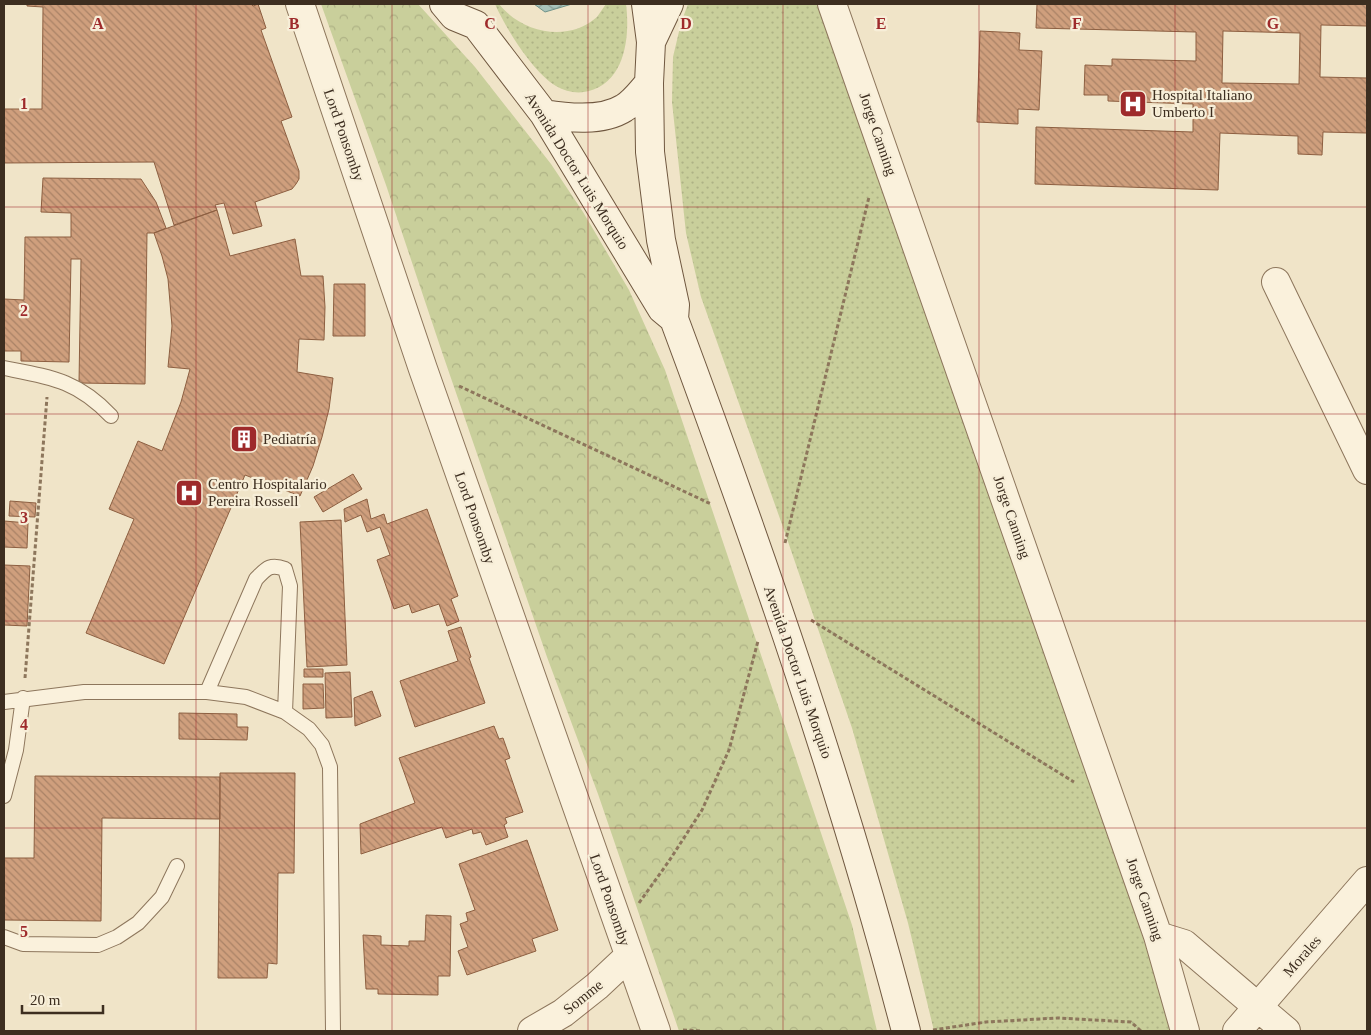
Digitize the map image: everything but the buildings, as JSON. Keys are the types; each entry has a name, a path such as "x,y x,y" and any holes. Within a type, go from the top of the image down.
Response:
{"street":[{"name":"Lord Ponsomby","path":"300,4 423,369 629,956 651,1030"},
{"name":"Avenida Doctor Luis Morquio","path":"444,4 454,16 474,15 544,114 662,309 674,319"},
{"name":"Avenida Doctor Luis Morquio","path":"646,4 651,42 649,83 650,152 660,240 675,305 674,319 743,505 830,767 882,938 906,1031"},
{"name":"Avenida Doctor Luis Morquio","path":"651,42 669,4"},
{"name":"Jorge Canning","path":"832,4 1158,936 1185,1031"},
{"path":"544,114 580,118 605,115 623,109 649,83"},
{"path":"1276,282 1367,470"},
{"name":"Morales","path":"1237,1031 1367,881"},
{"path":"1158,936 1184,944 1286,1031"},
{"name":"Somme","path":"532,1031 563,1013 597,986 629,956"}],"lane":[{"path":"4,368 48,377 70,384 96,400 111,416"},
{"path":"207,692 256,579 266,568 277,566 285,569 290,586 284,712"},
{"path":"4,702 23,698 84,692 207,692 246,697 284,712 309,729 322,745 330,767 334,1031"},
{"path":"4,796 16,750 23,698"},
{"path":"4,937 23,944 98,944 117,937 138,923 162,897 177,866"}],"path":[{"path":"423,369 711,504"},
{"path":"23,698 48,377"},
{"path":"810,619 1112,805"},
{"path":"928,1031 986,1022 1058,1018 1131,1022 1141,1031"}],"green space":[{"path":"321,4 418,4 475,67 551,164 583,212 629,290 665,370 852,925 877,1031 679,1031 598,794 547,657 386,185"},
{"path":"495,4 499,4 520,22 532,28 559,32 573,30 585,25 597,17 606,4 626,4 626,43 618,67 611,78 601,86 589,91 568,91 556,86 538,71 529,60 513,37"},
{"path":"688,4 824,4 901,244 1109,836 1154,971 1170,1031 934,1031 908,923 852,728 701,297 686,233 672,102 673,57 681,23"}],"water":[{"path":"534,4 572,4 545,12"}],"place":[{"name":"Hospital Italiano Umberto I","path":"1133,104"},
{"name":"Pediatría","path":"244,439"},
{"name":"Centro Hospitalario Pereira Rossell","path":"189,493"}]}
